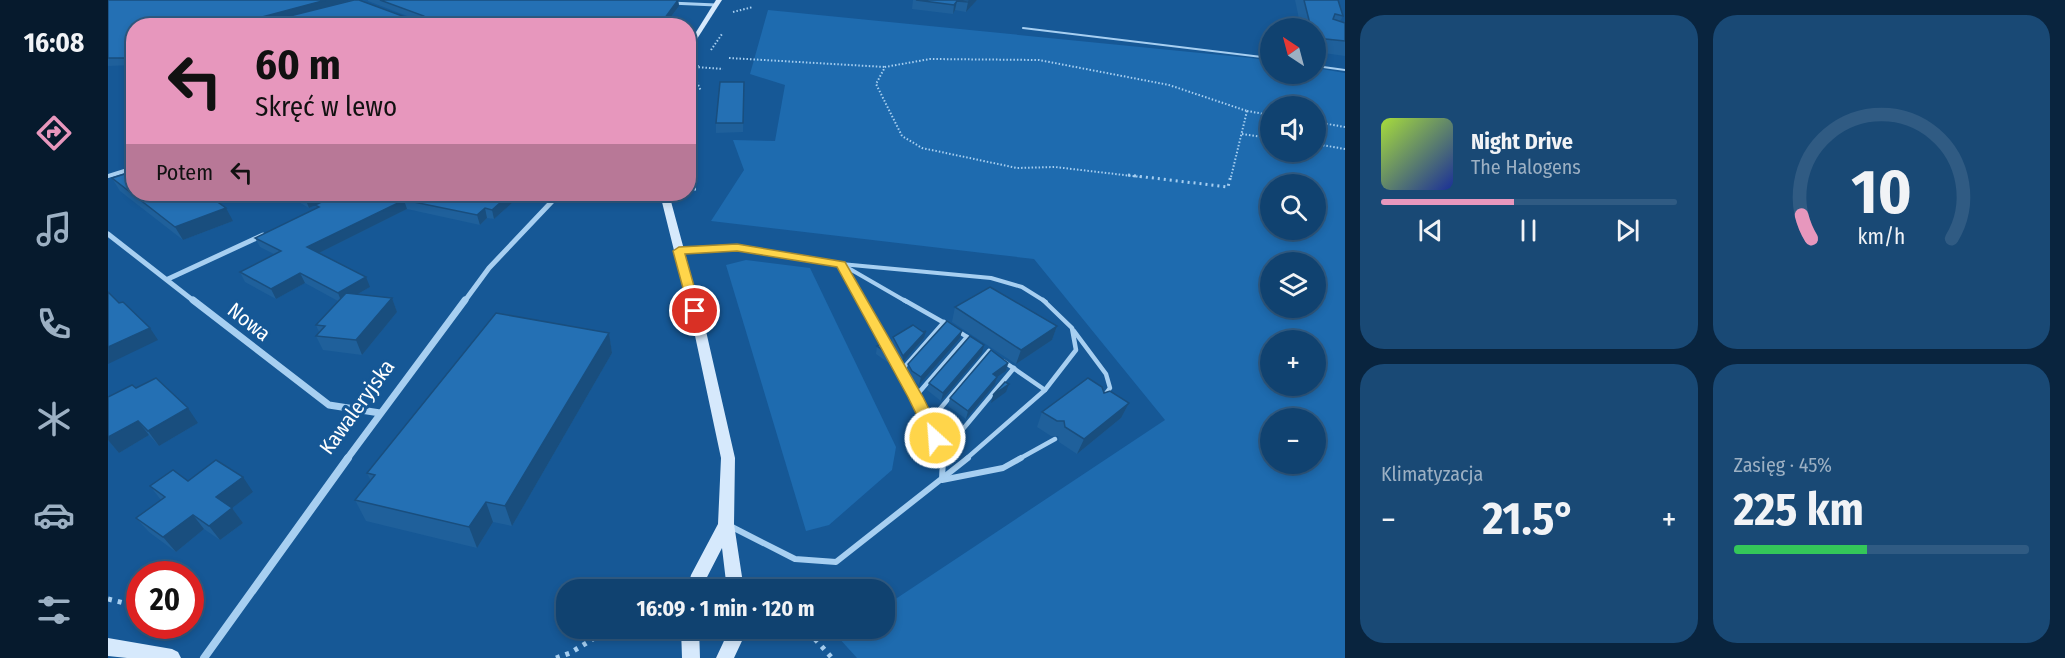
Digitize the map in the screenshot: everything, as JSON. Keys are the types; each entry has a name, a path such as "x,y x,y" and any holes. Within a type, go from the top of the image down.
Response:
{"street":[{"path":"665,2 717,3"},
{"path":"696,38 717,3"},
{"path":"108,176 126,170"},
{"name":"Kawaleryjska","path":"204,658 380,413 489,268 552,201"},
{"path":"666,201 712,380 728,459 726,524 734,579"},
{"path":"168,279 266,233"},
{"name":"Nowa","path":"108,234 329,405 380,413"},
{"path":"698,579 726,524"},
{"path":"690,639 691,658"},
{"path":"725,658 734,639"},
{"path":"108,647 172,658"}],"lane":[{"path":"1023,27 1260,57"},
{"path":"1326,67 1345,70"},
{"path":"679,251 737,248 841,264 1002,281 1022,287 1050,304 1072,328 1106,374 1110,388 1099,404"},
{"path":"841,264 944,322 1045,390"},
{"path":"841,264 901,371 943,453 942,480"},
{"path":"901,371 944,322"},
{"path":"726,524 795,559 836,562 942,480 1045,390 1076,350 1072,328"},
{"path":"915,397 967,337"},
{"path":"928,423 989,351"},
{"path":"943,453 1014,368"},
{"path":"942,480 1003,468 1055,439"}],"path":[{"path":"732,12 753,7"},
{"path":"708,53 716,46 724,29"},
{"path":"729,58 885,67 930,59 1039,60 1170,86 1260,113"},
{"path":"700,60 697,67 723,69"},
{"path":"885,67 876,84 902,136 922,148 1017,168 1055,167 1228,187 1247,111"},
{"path":"696,81 701,91"},
{"path":"1326,124 1345,127"},
{"path":"1242,134 1260,137"},
{"path":"1326,145 1345,148"},
{"path":"108,599 126,604"},
{"path":"556,658 570,653 593,639"},
{"path":"815,639 832,658"}],"shaded area":[{"path":"768,10 1251,58 1260,59 1260,84 1326,84 1326,70 1345,73 1345,658 857,658 840,639 895,639 895,599 1165,420 1034,259 711,221 744,170 733,140 775,141 785,85 750,74"},
{"path":"746,260 810,268 896,447 892,470 829,525 806,531 726,265"}],"building":[{"path":"108,0 326,0 258,18 126,18 126,58 108,58"},
{"path":"354,0 408,18 282,18"},
{"path":"380,0 678,0 665,18 425,18"},
{"path":"916,0 971,0 957,1 954,5"},
{"path":"1304,0 1338,0 1343,16 1335,14 1333,19 1345,23 1345,41 1326,39 1326,18 1308,18"},
{"path":"720,82 744,82 743,123 716,123"},
{"path":"126,174 126,189 112,178"},
{"path":"142,201 216,201 226,208 175,227"},
{"path":"324,201 402,201 307,247 366,277 338,293 300,273 271,289 240,272 281,251 255,238 319,207 315,205"},
{"path":"409,201 502,201 492,210 485,208 477,215"},
{"path":"990,287 1057,326 1021,350 955,307"},
{"path":"108,292 119,303 123,302 150,328 108,347"},
{"path":"346,293 392,298 356,340 316,336 325,326 316,325"},
{"path":"496,313 609,333 505,506 486,502 469,527 355,500 375,475 367,473"},
{"path":"947,321 962,331 921,377 912,371 908,364"},
{"path":"913,325 923,332 926,331 903,356 893,337"},
{"path":"970,336 984,345 943,393 929,383"},
{"path":"885,342 895,359 877,346"},
{"path":"991,350 1008,363 993,374 997,377 968,411 950,398"},
{"path":"156,378 188,408 148,431 138,421 108,437 108,397 132,385 136,388"},
{"path":"1088,378 1102,387 1104,393 1110,391 1129,403 1084,439 1065,427 1064,421 1057,421 1042,412"},
{"path":"1005,382 1009,384 993,395"},
{"path":"216,460 243,477 216,497 232,508 209,526 193,515 163,537 136,518 165,497 150,486 173,470 188,481"}],"route":[{"path":"695,311 679,251 737,248 841,264 915,397 935,438"}]}
